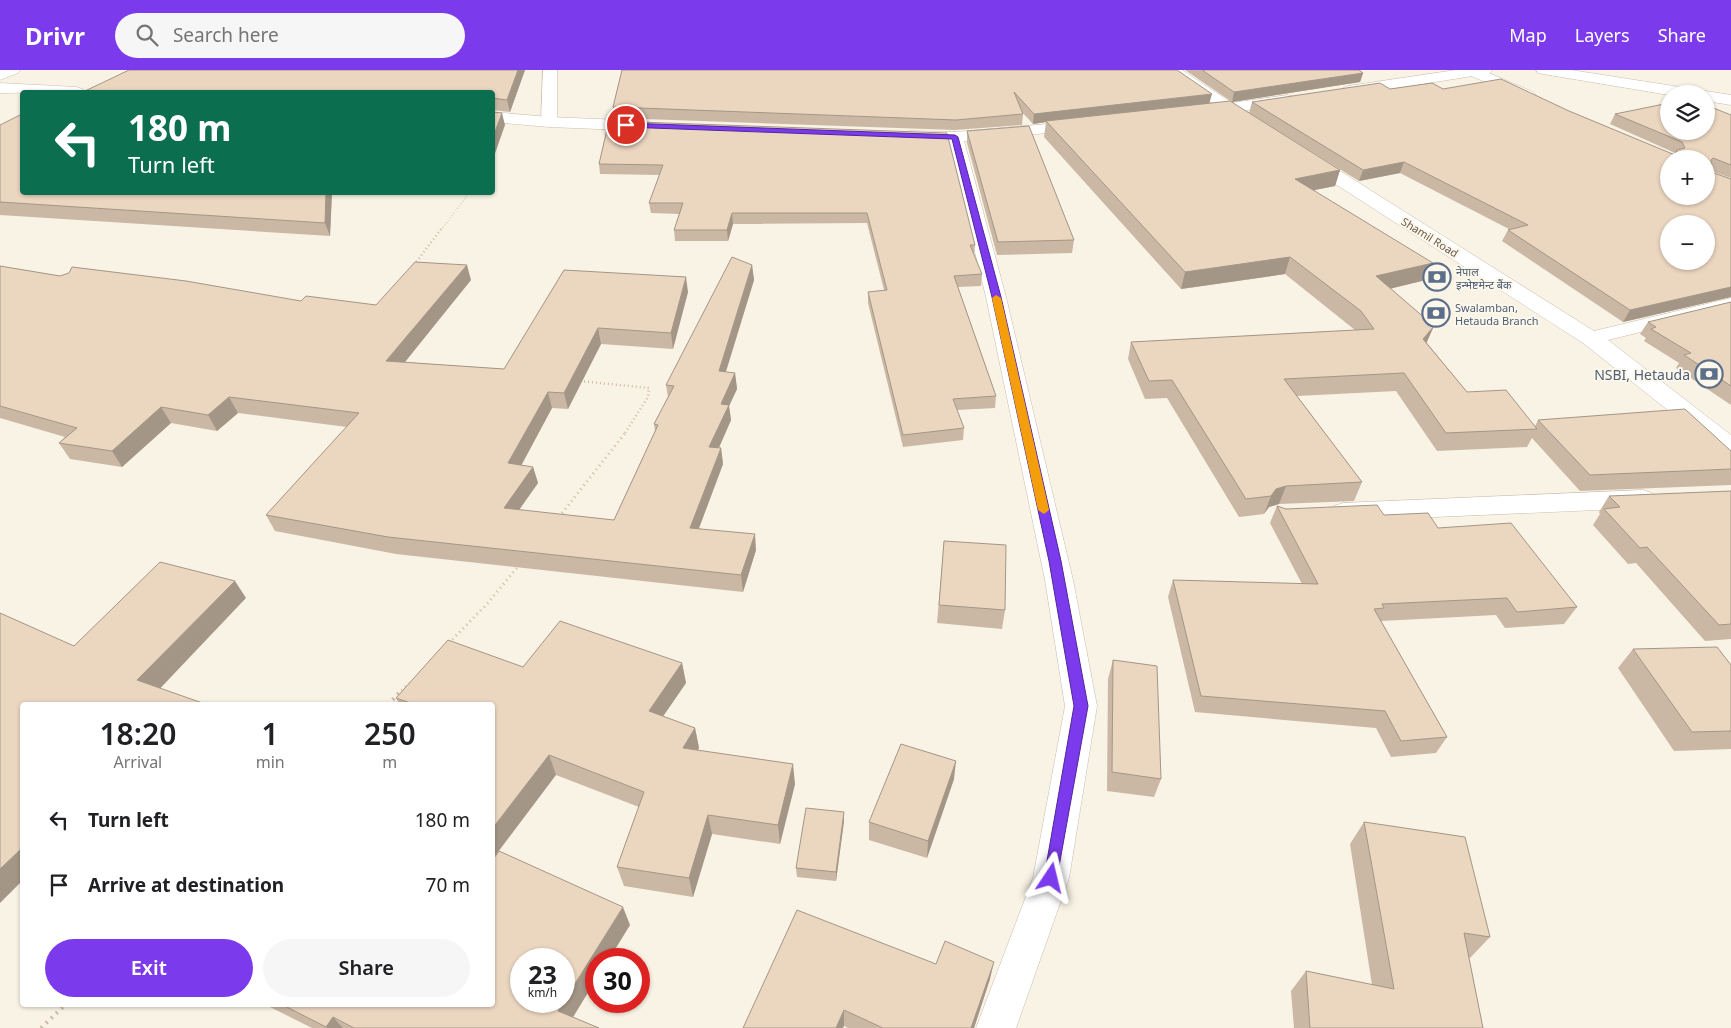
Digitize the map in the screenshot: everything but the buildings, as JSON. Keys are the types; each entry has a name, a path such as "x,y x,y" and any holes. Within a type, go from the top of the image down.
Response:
{"street":[{"path":"0,75 13,70"},
{"path":"549,122 550,70"},
{"path":"1172,70 1263,130"},
{"path":"1544,70 1660,89"},
{"path":"1335,93 1480,71 1546,103"},
{"path":"0,88 38,90"},
{"path":"1191,114 1306,97"},
{"path":"1715,97 1731,100"},
{"path":"495,118 658,126"},
{"path":"896,135 955,137 1096,125"},
{"path":"955,137 996,297 1057,570 1081,706 1051,878 996,1028"},
{"name":"Shamil Road","path":"1288,146 1591,338 1731,447"},
{"path":"1591,338 1731,304"},
{"path":"1319,513 1662,498"}],"path":[{"path":"413,266 468,195"},
{"path":"554,522 618,444 648,396 649,388 573,380"},
{"path":"448,644 487,604 524,559"},
{"path":"391,702 414,678"},
{"path":"41,1028 63,1007"}],"slow traffic":[{"path":"996,298 1044,510"}],"place":[{"name":"नेपाल इन्भेष्टमेन्ट बैंक","path":"1437,277"},
{"name":"Swalamban, Hetauda Branch","path":"1436,313"},
{"name":"NSBI, Hetauda","path":"1709,374"}],"route":[{"path":"626,125 955,137 996,297 1055,561 1081,706 1051,878"}]}
